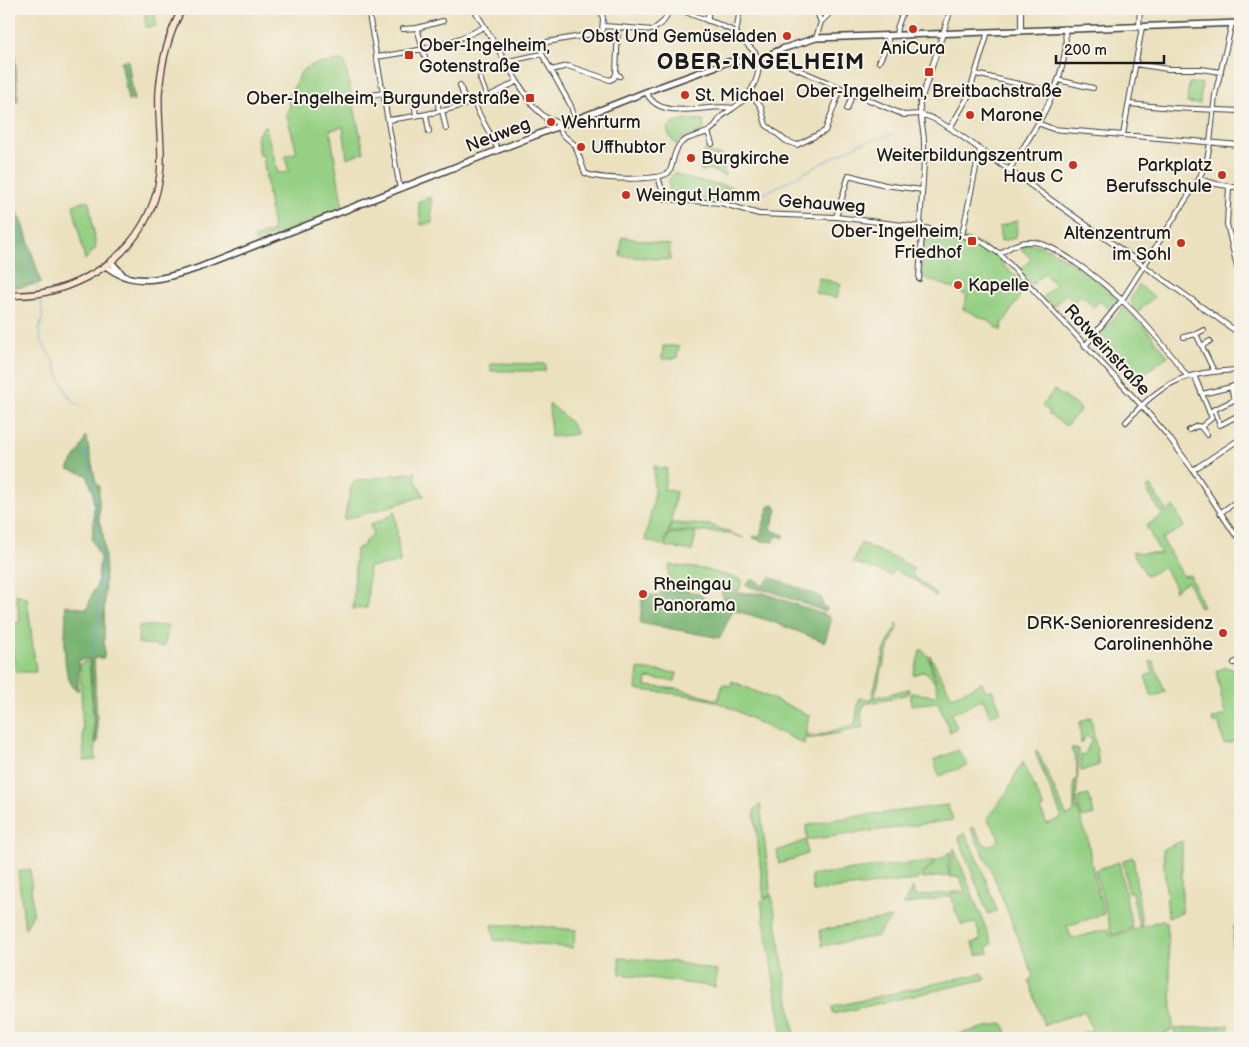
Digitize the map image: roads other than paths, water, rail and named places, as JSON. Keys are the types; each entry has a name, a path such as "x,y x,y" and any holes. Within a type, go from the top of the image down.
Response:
{"main road":[{"path":"9,295 45,292 77,282 109,264 123,252 136,235 149,213 155,197 161,165 160,78 168,41 182,9"}],"street":[{"path":"368,9 400,189"},
{"path":"474,9 516,82 534,107 545,117 554,121 559,126 562,134 574,145 585,173 615,178 658,177 671,170 674,152 682,141 708,132 714,127 720,118 744,100 750,92 757,75 758,60 756,53 736,33 680,9"},
{"path":"575,120 571,106 542,54 543,47 547,42 602,31 601,9"},
{"path":"603,26 653,30 664,21 670,9"},
{"path":"708,9 708,21"},
{"path":"736,33 740,9"},
{"path":"819,9 818,15 821,22"},
{"path":"886,9 902,14"},
{"path":"896,35 904,9"},
{"path":"919,279 924,142 920,103 951,9"},
{"path":"1021,9 1021,30"},
{"path":"1123,135 1141,27 1140,9"},
{"path":"816,38 821,22 830,10"},
{"path":"403,29 417,28 443,21"},
{"path":"1085,346 1122,300 1199,178 1207,160 1212,110 1232,23"},
{"path":"758,60 816,38 1240,23"},
{"path":"376,57 422,49 472,33 484,26"},
{"path":"551,70 568,66 610,80 614,78 618,75 618,27"},
{"path":"417,28 428,68"},
{"path":"1009,170 1038,123 1058,80 1066,51 1065,28"},
{"path":"950,128 968,97 987,33"},
{"path":"879,62 888,43 888,35"},
{"path":"775,52 779,59 790,66 904,115 920,114 950,128 1240,334"},
{"path":"504,62 542,54"},
{"name":"Neuweg","path":"109,264 128,278 146,280 183,273 646,92 728,62 758,60"},
{"path":"1135,64 1168,69 1201,69 1221,72"},
{"path":"976,74 1053,92"},
{"path":"480,78 487,97"},
{"path":"1058,80 1093,88"},
{"path":"388,120 441,111 474,102 500,92 516,82"},
{"path":"460,85 466,104"},
{"path":"750,92 761,107 766,125 786,141 797,145 825,130 841,88"},
{"path":"646,92 650,98 663,108 675,110 720,106 733,108"},
{"path":"356,98 382,93"},
{"path":"847,109 853,93"},
{"path":"436,94 446,129"},
{"path":"414,99 416,116"},
{"path":"744,100 756,100"},
{"path":"474,102 479,117 492,136 498,150"},
{"path":"1129,104 1240,111"},
{"path":"426,114 429,132"},
{"path":"545,117 551,129"},
{"path":"1038,123 1053,129 1240,145"},
{"path":"708,132 712,144"},
{"path":"962,235 980,149"},
{"path":"836,216 849,175 885,185 922,190"},
{"name":"Gehauweg","path":"658,177 664,199 721,203 759,214 836,216 920,227"},
{"path":"1199,178 1229,187 1240,188"},
{"path":"1229,187 1227,224 1240,280"},
{"name":"Rotweinstraße","path":"920,227 978,239 1000,254 1168,436 1234,533 1240,538"},
{"path":"1000,254 1011,247 1027,242 1047,246 1096,276 1122,300 1160,341 1187,376"},
{"path":"1184,337 1204,330"},
{"path":"1196,334 1214,371"},
{"path":"1202,346 1210,341"},
{"path":"1126,422 1141,405 1164,387 1187,376 1214,371 1240,370"},
{"path":"1189,430 1198,426 1201,427 1212,418 1194,375"},
{"path":"1202,394 1230,387 1240,382"},
{"path":"1209,412 1234,400 1230,387"},
{"path":"1214,409 1220,425 1239,415"},
{"path":"1201,427 1207,435"},
{"path":"1192,470 1240,439"},
{"path":"1220,513 1240,499"},
{"path":"1234,663 1240,660"}],"waterway":[{"path":"9,21 13,78 9,96"},
{"path":"734,187 746,192 765,193 861,143 894,134"},
{"path":"9,206 17,223 39,290"},
{"path":"40,297 43,316 39,330 41,341 55,364 69,397 81,407"},
{"path":"84,450 94,487 97,544 102,555 98,620 93,656"}],"place":[{"name":"AniCura","path":"913,29"},
{"name":"Obst Und Gemüseladen","path":"787,36"},
{"name":"Ober-Ingelheim, Gotenstraße","path":"409,55"},
{"name":"Ober-Ingelheim, Breitbachstraße","path":"929,72"},
{"name":"St. Michael","path":"685,95"},
{"name":"Ober-Ingelheim, Burgunderstraße","path":"530,98"},
{"name":"Marone","path":"970,115"},
{"name":"Wehrturm","path":"551,122"},
{"name":"Uffhubtor","path":"581,147"},
{"name":"Burgkirche","path":"691,158"},
{"name":"Weiterbildungszentrum Haus C","path":"1073,165"},
{"name":"Parkplatz Berufsschule","path":"1222,175"},
{"name":"Weingut Hamm","path":"626,195"},
{"name":"Ober-Ingelheim, Friedhof","path":"972,241"},
{"name":"Altenzentrum im Sohl","path":"1181,243"},
{"name":"Kapelle","path":"958,285"},
{"name":"Rheingau Panorama","path":"643,594"},
{"name":"DRK-Seniorenresidenz Carolinenhöhe","path":"1223,633"}],"district":[{"name":"OBER-INGELHEIM","path":"761,62"}]}
